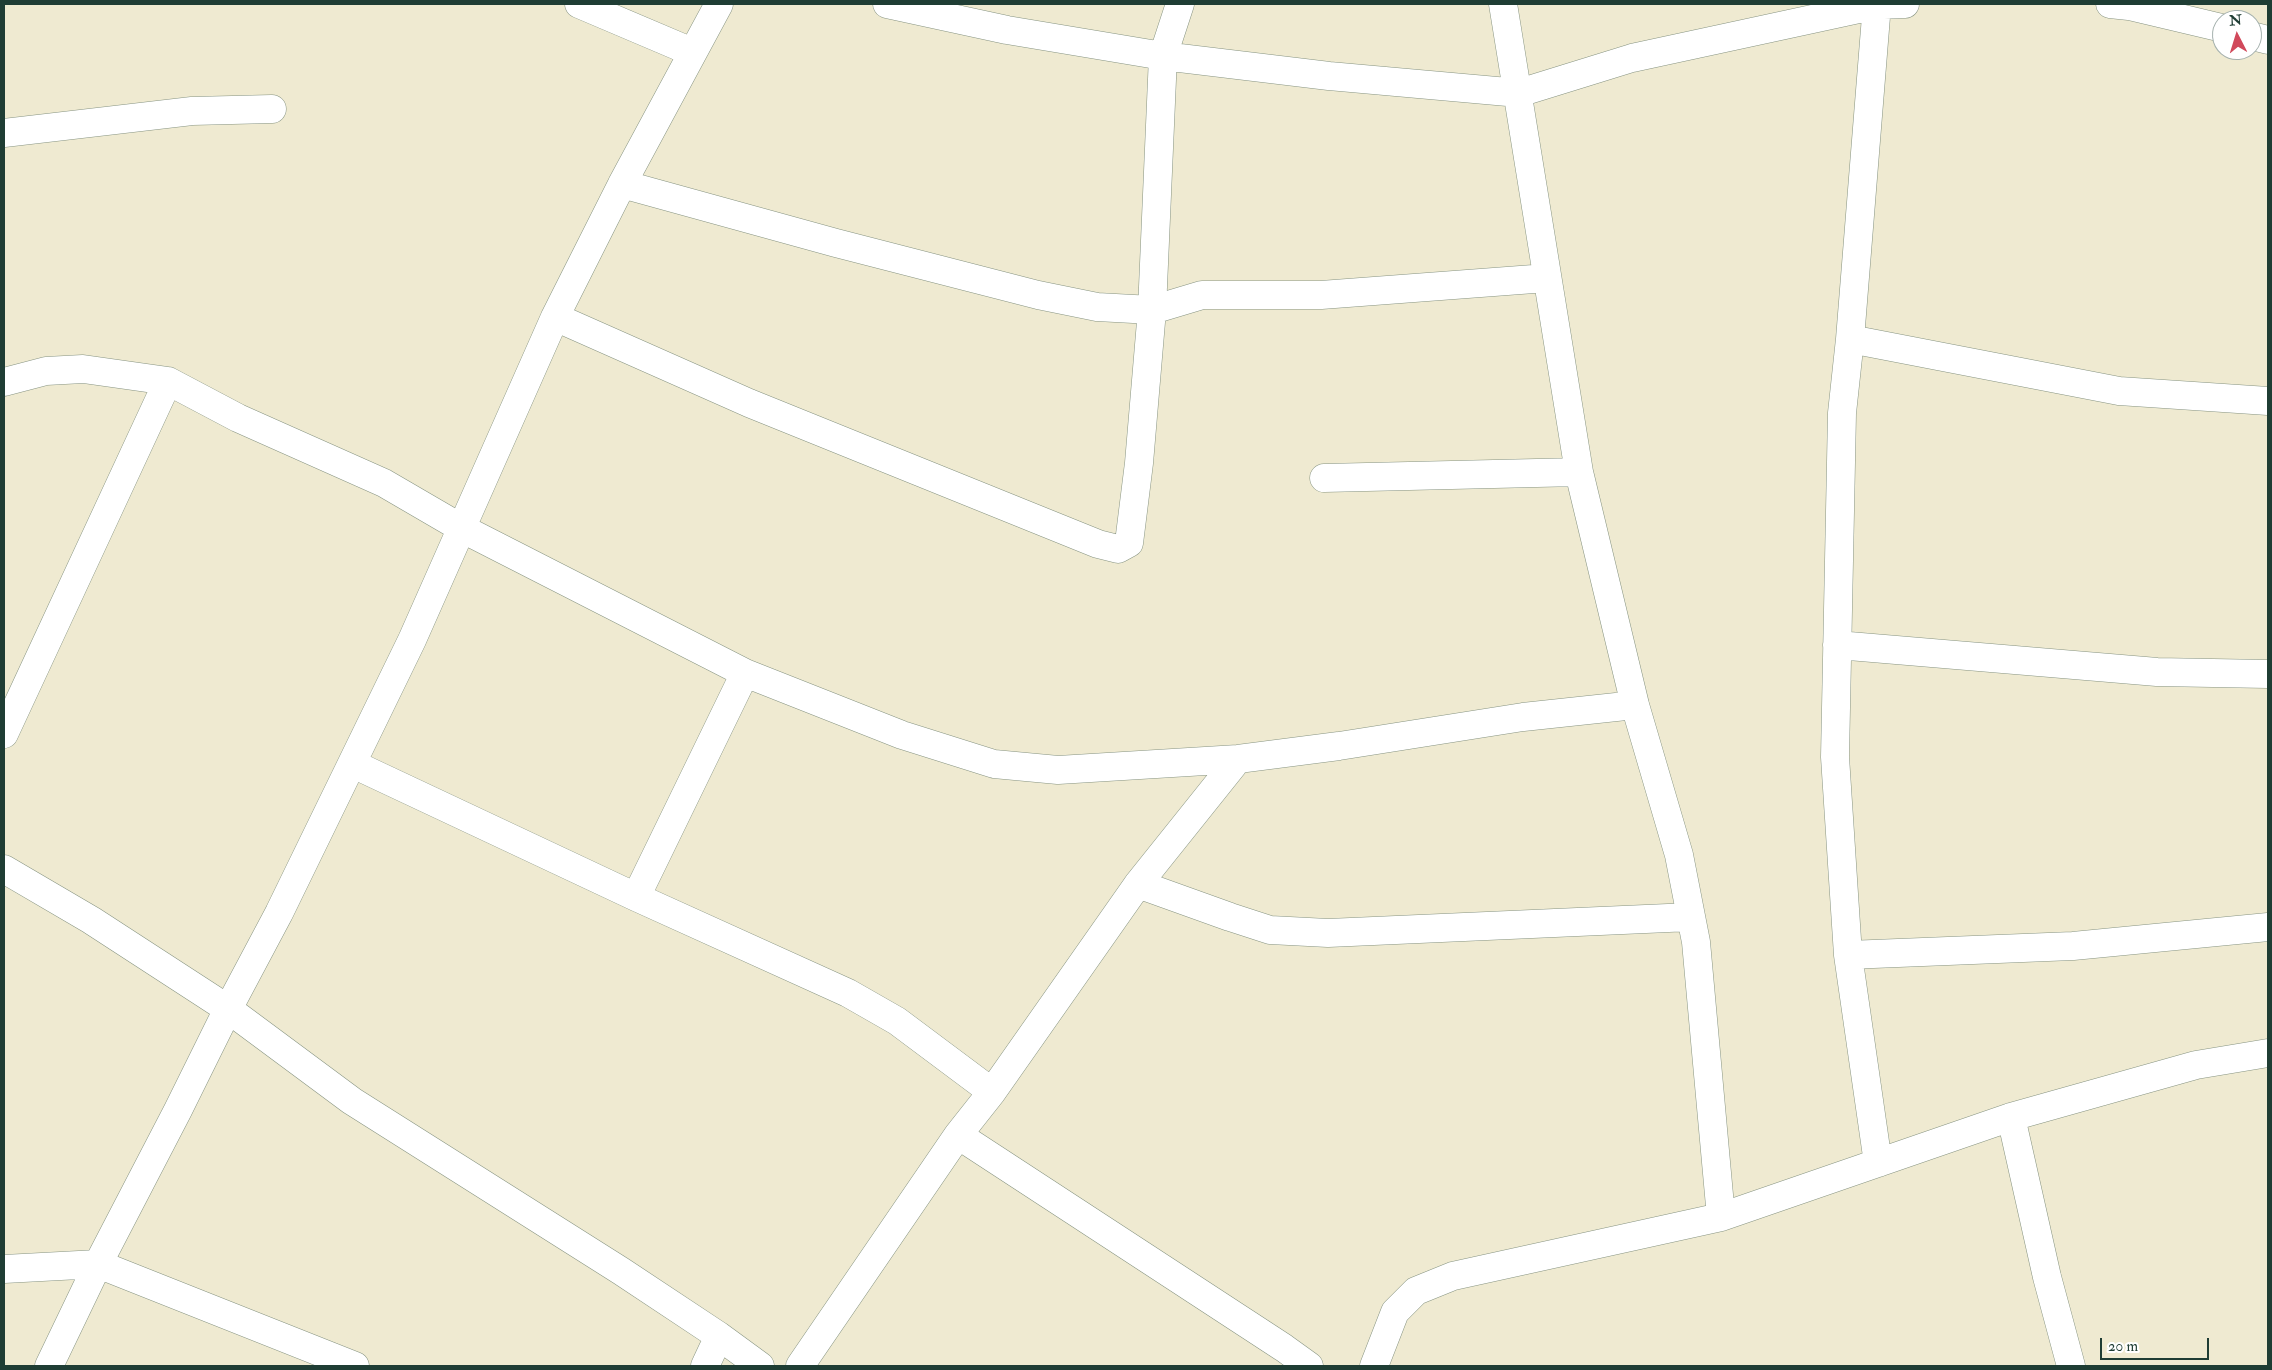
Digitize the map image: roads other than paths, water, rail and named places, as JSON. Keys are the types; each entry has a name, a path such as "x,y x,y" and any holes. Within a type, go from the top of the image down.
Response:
{"street":[{"path":"579,4 692,52"},
{"path":"49,1366 98,1264 228,1009 279,914 353,764 463,529 555,317 622,184 719,4"},
{"path":"887,4 1007,30 1163,56 1329,76 1518,93 1632,58 1877,4 1905,4"},
{"path":"555,317 749,404 1098,544 1118,549 1129,543 1139,462 1152,310 1163,56 1180,4"},
{"path":"1503,4 1579,472 1635,705 1679,855 1696,942 1721,1217"},
{"path":"1877,4 1850,339 1842,413 1836,757 1848,955 1878,1163"},
{"path":"2110,4 2212,26"},
{"path":"4,133 192,111 272,109"},
{"path":"622,184 836,243 1038,295 1097,307 1152,310 1202,295 1321,294 1547,278"},
{"path":"1850,339 2118,391 2268,401"},
{"path":"4,382 46,371 82,369 168,381 238,418 384,483 463,529 745,673 902,735 994,764 1058,770 1238,759 1339,746 1523,717 1635,705"},
{"path":"4,734 168,381"},
{"path":"1324,478 1579,472"},
{"path":"1837,645 2157,672 2268,674"},
{"path":"636,897 745,673"},
{"path":"800,1366 958,1135 992,1092 1138,884 1238,759"},
{"path":"353,764 636,897 848,993 897,1021 992,1092"},
{"path":"4,869 91,920 228,1009 352,1101 719,1336 760,1366"},
{"path":"1138,884 1230,918 1270,930 1328,933 1691,917"},
{"path":"1848,955 2073,946 2268,927"},
{"path":"1374,1366 1395,1312 1416,1291 1453,1276 1721,1217 2010,1117 2196,1065 2268,1053"},
{"path":"2010,1117 2047,1277 2070,1366"},
{"path":"958,1135 1276,1342 1309,1366"},
{"path":"4,1269 98,1264 356,1366"},
{"path":"705,1366 719,1336"}]}
